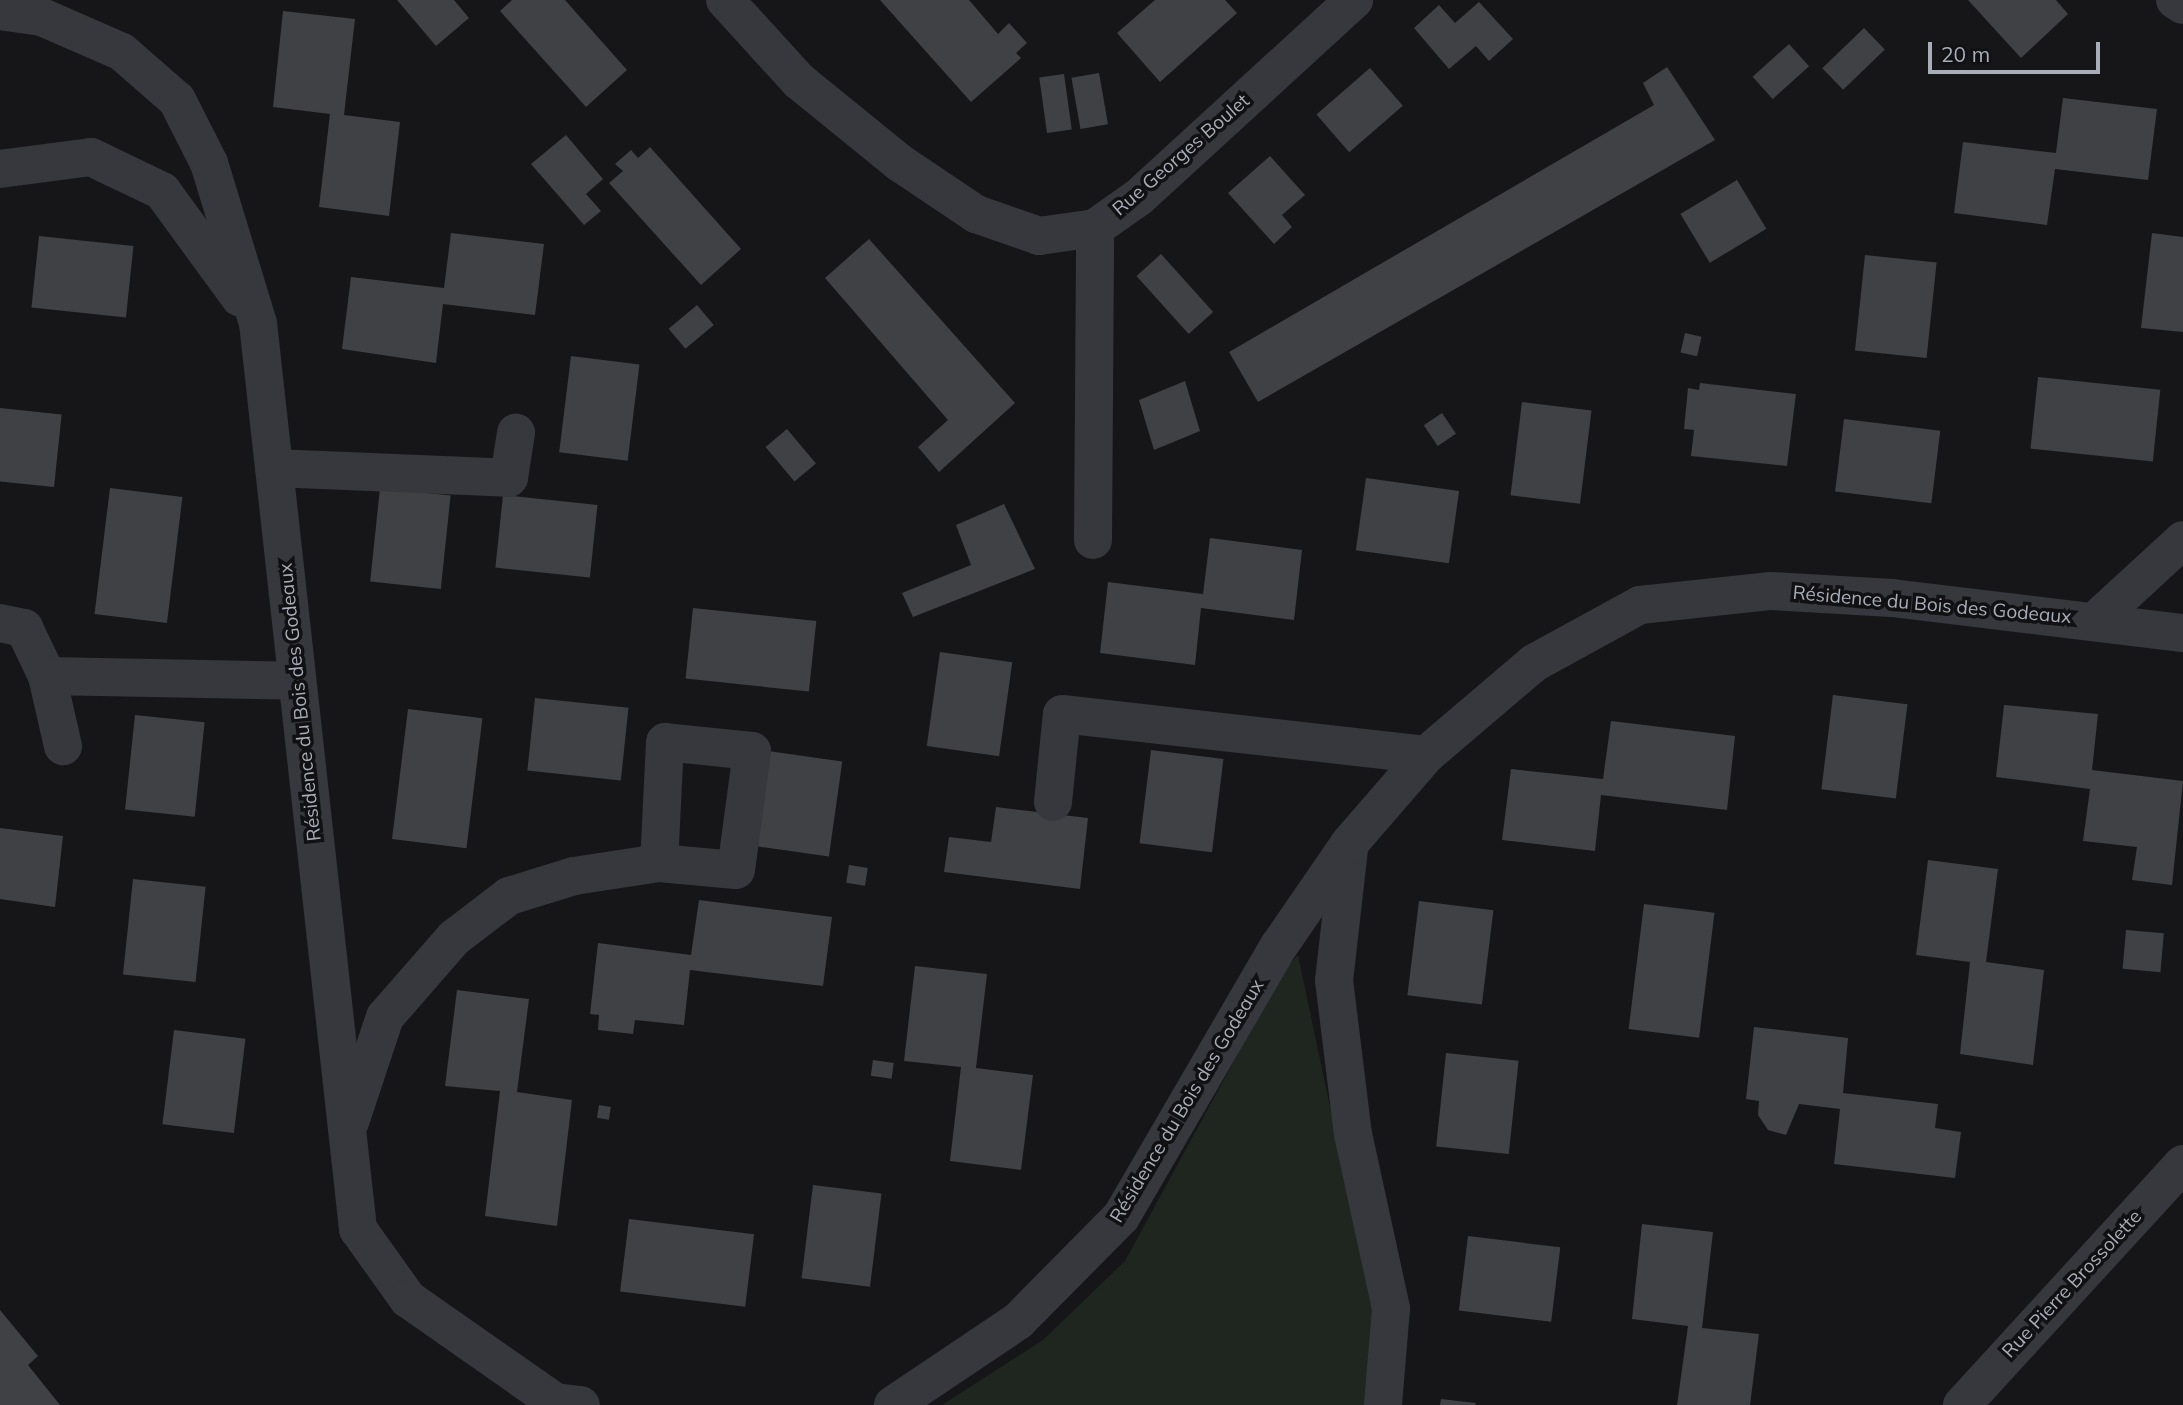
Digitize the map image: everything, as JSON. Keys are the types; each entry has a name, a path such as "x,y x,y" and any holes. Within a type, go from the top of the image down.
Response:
{"street":[{"name":"Rue Georges Boulet","path":"725,0 799,81 900,163 976,214 1039,236 1095,228 1139,197 1354,0"},
{"path":"2175,0 2183,5"},
{"name":"Résidence du Bois des Godeaux","path":"0,11 42,16 122,52 177,100 209,163 258,323 345,1138 358,1229 408,1299 555,1402 581,1405"},
{"path":"0,169 91,157 162,191 258,323"},
{"path":"1093,540 1095,228"},
{"path":"274,468 509,478 516,433"},
{"path":"2096,620 2183,540"},
{"name":"Résidence du Bois des Godeaux","path":"893,1405 1018,1321 1121,1217 1279,946 1349,844 1426,755 1534,663 1640,605 1771,591 2096,620 2183,633"},
{"path":"0,624 24,628 47,676 63,746"},
{"path":"47,676 297,681"},
{"path":"1053,802 1062,714 1426,755"},
{"path":"1349,844 1334,979 1353,1134 1391,1309 1383,1405"},
{"path":"345,1138 385,1017 454,938 509,896 574,876 659,863"},
{"name":"Rue Pierre Brossolette","path":"1962,1405 2183,1164"}],"shaded area":[{"path":"1298,955 1373,1311 1365,1405 942,1405 1043,1340 1125,1261 1282,973"}],"building":[{"path":"397,0 454,0 469,18 436,46"},
{"path":"512,0 565,0 627,70 586,107 500,11"},
{"path":"880,0 969,0 998,34 1009,23 1027,43 1016,53 1021,58 971,102"},
{"path":"1155,0 1225,0 1237,13 1160,82 1117,33"},
{"path":"1968,0 2056,0 2068,14 2021,58"},
{"path":"1479,2 1513,39 1489,61 1476,46 1449,69 1414,28 1439,5 1455,23"},
{"path":"283,11 355,19 344,115 400,122 389,216 319,207 330,114 273,107"},
{"path":"1864,28 1885,50 1843,90 1822,68"},
{"path":"1789,44 1809,66 1773,99 1753,77"},
{"path":"1667,67 1715,140 1258,402 1229,352 1654,105 1643,83"},
{"path":"1370,68 1403,106 1349,152 1316,115"},
{"path":"1099,73 1108,124 1080,129 1071,78"},
{"path":"1064,74 1072,129 1047,133 1039,77"},
{"path":"2063,98 2157,109 2148,180 2055,169 2047,225 1954,213 1963,142 2056,153"},
{"path":"566,135 603,179 586,194 601,211 584,225 531,164"},
{"path":"650,147 741,249 701,285 609,183 623,171 615,164 631,150 638,158"},
{"path":"1270,156 1305,195 1282,215 1292,227 1274,244 1228,193"},
{"path":"1737,180 1766,229 1710,263 1680,214"},
{"path":"451,233 544,244 535,315 443,304 436,363 342,349 351,277 444,288"},
{"path":"2152,233 2183,237 2183,332 2141,328"},
{"path":"39,236 133,246 126,318 31,308"},
{"path":"869,239 1015,403 939,472 918,447 948,420 825,278"},
{"path":"1161,254 1213,312 1189,334 1136,276"},
{"path":"1865,255 1937,263 1927,358 1855,350"},
{"path":"697,305 714,325 685,349 669,329"},
{"path":"1685,333 1702,337 1697,356 1681,352"},
{"path":"571,356 639,364 628,461 559,452"},
{"path":"2038,377 2160,390 2153,461 2030,449"},
{"path":"1185,381 1200,431 1154,450 1139,400"},
{"path":"1700,383 1796,394 1787,466 1691,456 1694,430 1684,429 1688,388 1699,390"},
{"path":"1522,402 1591,411 1580,504 1511,495"},
{"path":"0,408 62,414 54,487 0,481"},
{"path":"1442,413 1456,434 1438,446 1424,425"},
{"path":"1844,419 1940,431 1931,503 1835,491"},
{"path":"787,429 816,463 794,481 766,447"},
{"path":"1366,478 1459,491 1449,563 1356,550"},
{"path":"110,488 182,497 167,623 95,614"},
{"path":"380,488 451,495 441,589 370,581"},
{"path":"503,495 597,505 590,578 495,568"},
{"path":"1004,504 1035,569 913,617 902,593 971,565 956,525"},
{"path":"1210,538 1302,550 1294,620 1201,608 1195,665 1100,653 1108,582 1203,594"},
{"path":"693,608 816,621 809,692 686,679"},
{"path":"940,652 1012,662 999,756 927,746"},
{"path":"1833,695 1907,704 1896,798 1821,789"},
{"path":"535,698 628,708 621,780 527,771"},
{"path":"2004,705 2098,714 2092,770 2183,781 2172,885 2132,880 2137,847 2083,841 2090,789 1996,777"},
{"path":"408,709 482,718 466,848 392,839"},
{"path":"135,715 205,722 195,817 125,809"},
{"path":"1611,721 1735,736 1727,810 1601,795 1595,851 1502,840 1511,769 1603,779"},
{"path":"1151,750 1223,759 1212,852 1140,843"},
{"path":"768,751 842,761 829,857 755,846"},
{"path":"996,807 1088,818 1080,889 944,872 949,837 991,842"},
{"path":"0,828 63,836 55,907 0,899"},
{"path":"1928,860 1998,869 1986,962 2044,970 2033,1065 1960,1054 1970,962 1916,955"},
{"path":"849,865 868,868 865,886 846,883"},
{"path":"133,879 206,887 196,982 123,974"},
{"path":"699,900 832,917 823,986 690,970 684,1025 635,1020 633,1034 598,1030 599,1015 590,1014 598,943 691,955"},
{"path":"1419,901 1493,910 1482,1004 1407,995"},
{"path":"1644,904 1714,913 1699,1038 1629,1029"},
{"path":"2126,930 2164,933 2160,972 2123,969"},
{"path":"915,966 987,974 976,1068 1033,1075 1021,1170 950,1161 961,1067 904,1061"},
{"path":"457,990 529,999 517,1092 572,1100 557,1226 485,1216 500,1091 445,1086"},
{"path":"1754,1027 1848,1038 1843,1093 1938,1104 1935,1128 1961,1132 1955,1178 1834,1164 1840,1109 1799,1104 1786,1135 1768,1130 1758,1115 1759,1101 1746,1099"},
{"path":"174,1030 245,1039 234,1133 162,1124"},
{"path":"1446,1053 1519,1061 1509,1154 1436,1146"},
{"path":"873,1060 894,1063 892,1079 871,1076"},
{"path":"599,1105 611,1107 609,1120 597,1118"},
{"path":"813,1185 881,1193 870,1287 802,1278"},
{"path":"629,1219 754,1234 745,1307 620,1291"},
{"path":"1642,1224 1713,1232 1702,1328 1759,1334 1750,1405 1677,1405 1688,1326 1632,1319"},
{"path":"1468,1236 1560,1247 1551,1322 1459,1310"},
{"path":"0,1310 38,1356 28,1365 60,1405 0,1405"},
{"path":"1441,1399 1476,1403 1440,1405"}]}
